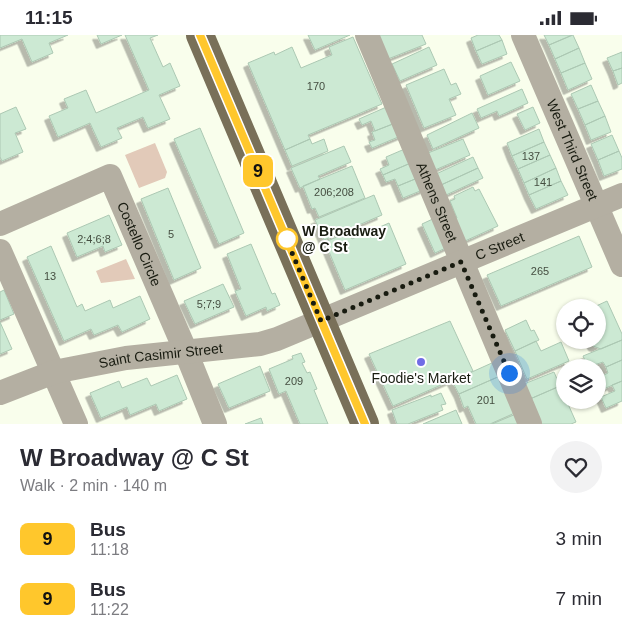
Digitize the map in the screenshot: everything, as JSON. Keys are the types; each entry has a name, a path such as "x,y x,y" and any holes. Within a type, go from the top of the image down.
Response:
{"main road":[{"path":"200,35 365,424"}],"street":[{"name":"Athens Street","path":"367,35 530,424"},
{"name":"West Third Street","path":"523,35 622,265"},
{"name":"Costello Circle","path":"0,224 110,176 215,424"},
{"name":"C Street","path":"321,321 622,195"},
{"path":"0,251 76,424"},
{"name":"Saint Casimir Street","path":"0,393 54,373 126,358 260,344 321,321"}],"shaded area":[{"path":"155,143 167,172 165,178 139,188 125,155"},
{"path":"126,259 135,279 101,283 96,271"}],"building":[{"path":"0,35 68,35 49,43 53,53 32,62 22,39 0,48"},
{"path":"97,35 122,35 101,44"},
{"path":"125,35 158,35 150,38 163,67 170,63 180,86 159,95 170,119 148,128 143,117 117,128 122,138 101,147 90,123 58,137 49,116 68,108 64,99 86,90 96,113 149,90"},
{"path":"308,35 350,35 315,50"},
{"path":"378,35 422,35 426,44 388,59"},
{"path":"478,35 499,35 502,40 476,51 471,38"},
{"path":"544,35 572,35 549,45"},
{"path":"573,35 579,48 555,59 549,45"},
{"path":"353,37 382,104 308,135 310,139 285,150 248,63 274,52 275,55 292,47 301,68 332,55 329,47"},
{"path":"502,40 507,54 482,64 476,51"},
{"path":"429,47 437,65 400,81 392,64"},
{"path":"579,48 585,63 561,73 555,59"},
{"path":"622,52 622,68 613,71 607,58"},
{"path":"511,62 520,81 488,95 480,76"},
{"path":"585,63 592,79 568,90 561,73"},
{"path":"622,68 622,83 618,85 613,71"},
{"path":"444,69 451,85 456,83 461,94 449,99 456,115 424,128 406,85"},
{"path":"591,85 598,101 578,109 571,94"},
{"path":"522,89 528,103 499,116 497,111 481,118 477,109"},
{"path":"598,101 605,116 585,125 578,109"},
{"path":"391,105 398,122 375,131 371,121 362,125 359,119"},
{"path":"16,107 26,129 15,133 23,152 2,161 0,157 0,114"},
{"path":"533,107 540,123 525,130 517,114"},
{"path":"472,113 479,128 433,149 427,135"},
{"path":"605,116 611,132 591,140 585,125"},
{"path":"398,122 403,135 372,148 369,142 375,140 372,132"},
{"path":"200,128 244,233 219,244 174,139"},
{"path":"539,129 544,142 512,156 507,143"},
{"path":"612,135 619,151 598,160 591,144"},
{"path":"310,139 312,144 324,139 328,151 292,166 285,150"},
{"path":"463,139 470,155 435,170 428,153"},
{"path":"544,142 550,155 518,169 512,156"},
{"path":"344,146 351,162 318,176 320,179 300,188 291,168"},
{"path":"407,148 413,162 383,175 380,169 389,165 386,157"},
{"path":"619,151 622,158 622,169 604,176 598,160"},
{"path":"550,155 556,168 524,183 518,169"},
{"path":"473,157 478,168 441,185 436,174"},
{"path":"413,162 420,177 398,186 395,179 386,182 383,175"},
{"path":"352,166 365,198 319,217 315,208 312,209 303,186"},
{"path":"478,168 483,178 446,195 441,185"},
{"path":"556,168 561,181 529,195 524,183"},
{"path":"420,177 425,189 403,198 398,186"},
{"path":"561,181 568,195 536,209 529,195"},
{"path":"473,187 475,191 479,189 498,226 465,241 455,219 457,218 450,201 455,199 454,196"},
{"path":"168,188 201,268 174,280 141,199"},
{"path":"374,195 382,215 324,240 315,220"},
{"path":"109,215 122,245 105,252 103,246 77,257 67,233"},
{"path":"437,217 450,246 435,253 422,224"},
{"path":"389,223 406,264 345,290 325,242 349,232 352,239"},
{"path":"579,236 592,267 501,306 487,275"},
{"path":"251,244 272,294 275,293 280,305 267,311 266,307 246,316 235,291 241,289 227,254"},
{"path":"51,246 77,307 82,304 85,311 110,300 113,308 140,296 150,319 122,332 118,325 94,335 91,329 64,341 27,257"},
{"path":"223,284 234,307 195,324 184,301"},
{"path":"4,290 14,314 0,320 0,292"},
{"path":"606,301 622,334 622,340 606,347"},
{"path":"526,320 531,331 534,330 539,340 515,351 505,330"},
{"name":"Foodie's Market","path":"450,321 473,371 393,406 369,354"},
{"path":"0,322 12,349 0,354"},
{"path":"622,340 622,360 606,367 606,359 584,359 583,356 600,349 606,349 606,347"},
{"path":"536,341 541,351 556,344 556,349 564,349 568,359 556,359 556,367 527,379 515,351"},
{"path":"301,353 305,362 302,363 307,373 310,372 317,389 314,390 328,424 300,424 286,391 279,394 269,369 293,359 292,356"},
{"path":"622,360 622,381 606,388 606,374 608,373 606,367"},
{"path":"494,362 500,376 459,394 452,381"},
{"path":"260,366 270,391 229,408 218,384"},
{"path":"554,372 556,377 556,388 530,399 524,384"},
{"path":"177,375 187,399 159,411 156,404 130,415 127,407 101,418 90,393 119,381 122,388 147,378 151,386"},
{"path":"500,376 517,412 490,424 476,424 468,406 464,408 459,394"},
{"path":"622,381 622,401 606,408 606,395 615,391 612,385"},
{"path":"556,388 556,409 570,409 576,422 571,424 541,424 530,399"},
{"path":"441,393 446,404 441,405 443,410 408,424 397,424 392,410"},
{"path":"456,410 462,424 423,424"},
{"path":"516,414 520,424 492,424"},
{"path":"261,418 263,424 245,424"}],"bus line":[{"name":"9","path":"200,35 365,424"}],"place":[{"name":"W Broadway @ C St","path":"287,239"},
{"name":"Foodie's Market","path":"421,362"}],"route":[{"path":"287,239 284,234 321,321 461,262 509,373"}]}
